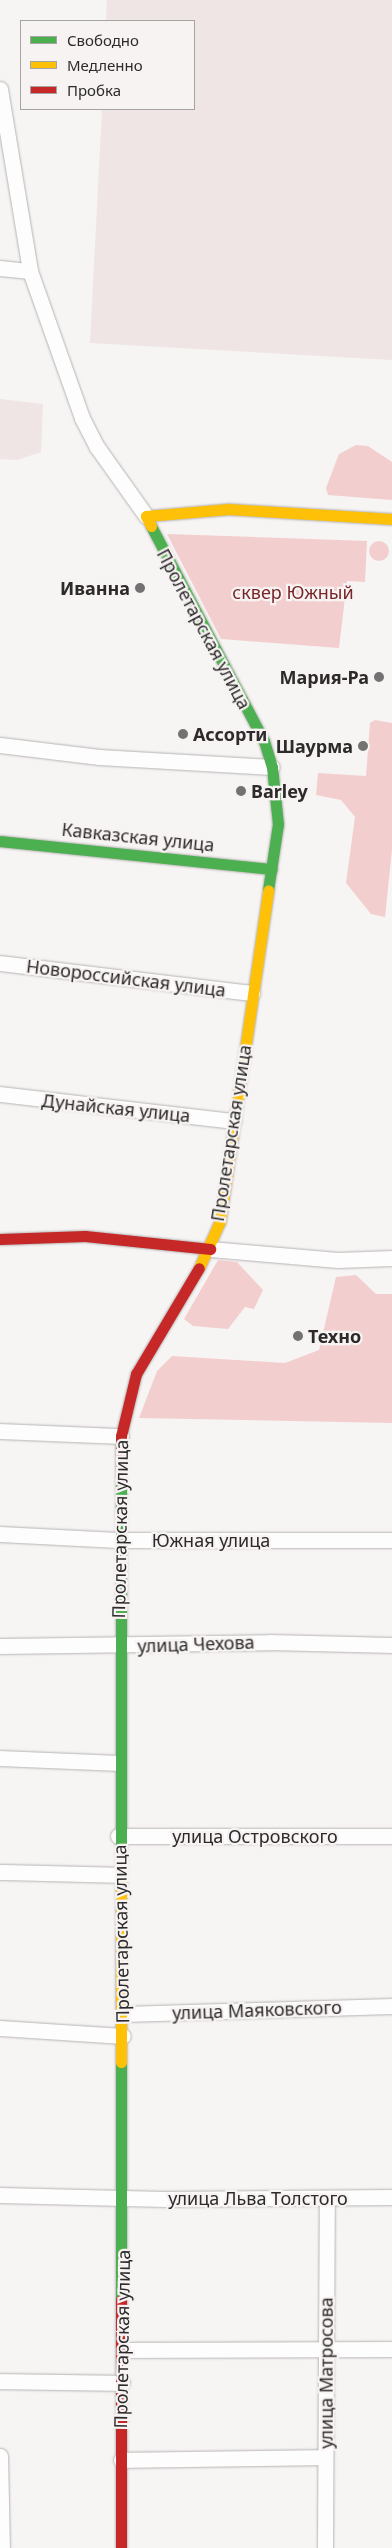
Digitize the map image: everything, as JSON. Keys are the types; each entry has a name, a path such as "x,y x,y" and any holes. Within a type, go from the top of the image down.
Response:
{"street":[{"name":"Пролетарская улица","path":"0,89 30,271 82,418 97,447 146,516 264,741 272,767 278,824 233,1121 220,1221 210,1249 136,1374 121,1436 118,1540 118,1874 123,2014 122,2548"},
{"path":"0,268 30,271"},
{"path":"146,516 229,509 392,519"},
{"path":"0,745 108,758 272,767"},
{"name":"Кавказская улица","path":"0,841 272,869"},
{"name":"Новороссийская улица","path":"0,963 252,992"},
{"name":"Дунайская улица","path":"0,1094 233,1121"},
{"path":"0,1239 85,1236 338,1260 392,1258"},
{"path":"0,1432 121,1436"},
{"name":"Южная улица","path":"0,1534 118,1540 392,1540"},
{"name":"улица Чехова","path":"0,1646 118,1646 270,1642 392,1645"},
{"path":"0,1758 118,1763"},
{"name":"улица Островского","path":"118,1836 392,1836"},
{"path":"0,1872 118,1874"},
{"name":"улица Маяковского","path":"123,2014 392,2006"},
{"path":"0,2028 123,2036"},
{"name":"улица Льва Толстого","path":"0,2195 392,2197"},
{"name":"улица Матросова","path":"325,2548 327,2198"},
{"path":"123,2350 392,2349"},
{"path":"0,2381 122,2383"},
{"path":"0,2456 2,2548"},
{"path":"121,2460 325,2458"}],"shaded area":[{"path":"107,0 392,0 392,360 90,343 102,110 195,110 195,20 106,20"},
{"path":"0,399 43,404 41,452 17,460 0,459"}],"green space":[{"path":"356,445 368,446 392,462 392,500 328,495 326,488 339,454"},
{"name":"сквер Южный","path":"167,534 367,541 365,582 347,581 339,648 221,639"},
{"path":"379,541 386,544 389,551 386,558 379,561 372,558 369,551 372,544"},
{"path":"375,720 392,723 392,850 385,917 371,914 346,883 355,817 341,800 316,795 318,773 366,776 370,723"},
{"path":"218,1260 237,1262 263,1290 254,1309 245,1307 228,1329 193,1326 184,1319"},
{"path":"356,1275 376,1294 392,1294 392,1423 139,1418 157,1371 172,1356 285,1363 319,1350 336,1277"}],"traffic: fast":[{"path":"151,526 264,741 272,767 278,824 268,890"},
{"path":"0,841 272,869"},
{"path":"121,1471 121,1852"},
{"path":"121,2062 121,2300"}],"traffic: slow":[{"path":"151,526 146,516 229,509 392,519"},
{"path":"199,1268 220,1221 268,890"},
{"path":"121,1852 121,2062"}],"traffic: jam":[{"path":"0,1239 85,1236 210,1249"},
{"path":"121,1471 121,1436 136,1374 199,1268"},
{"path":"121,2300 121,2548"}],"place":[{"name":"Иванна","path":"140,588"},
{"name":"Мария-Ра","path":"379,677"},
{"name":"Ассорти","path":"183,734"},
{"name":"Шаурма","path":"363,746"},
{"name":"Barley","path":"241,791"},
{"name":"Техно","path":"298,1336"}]}
